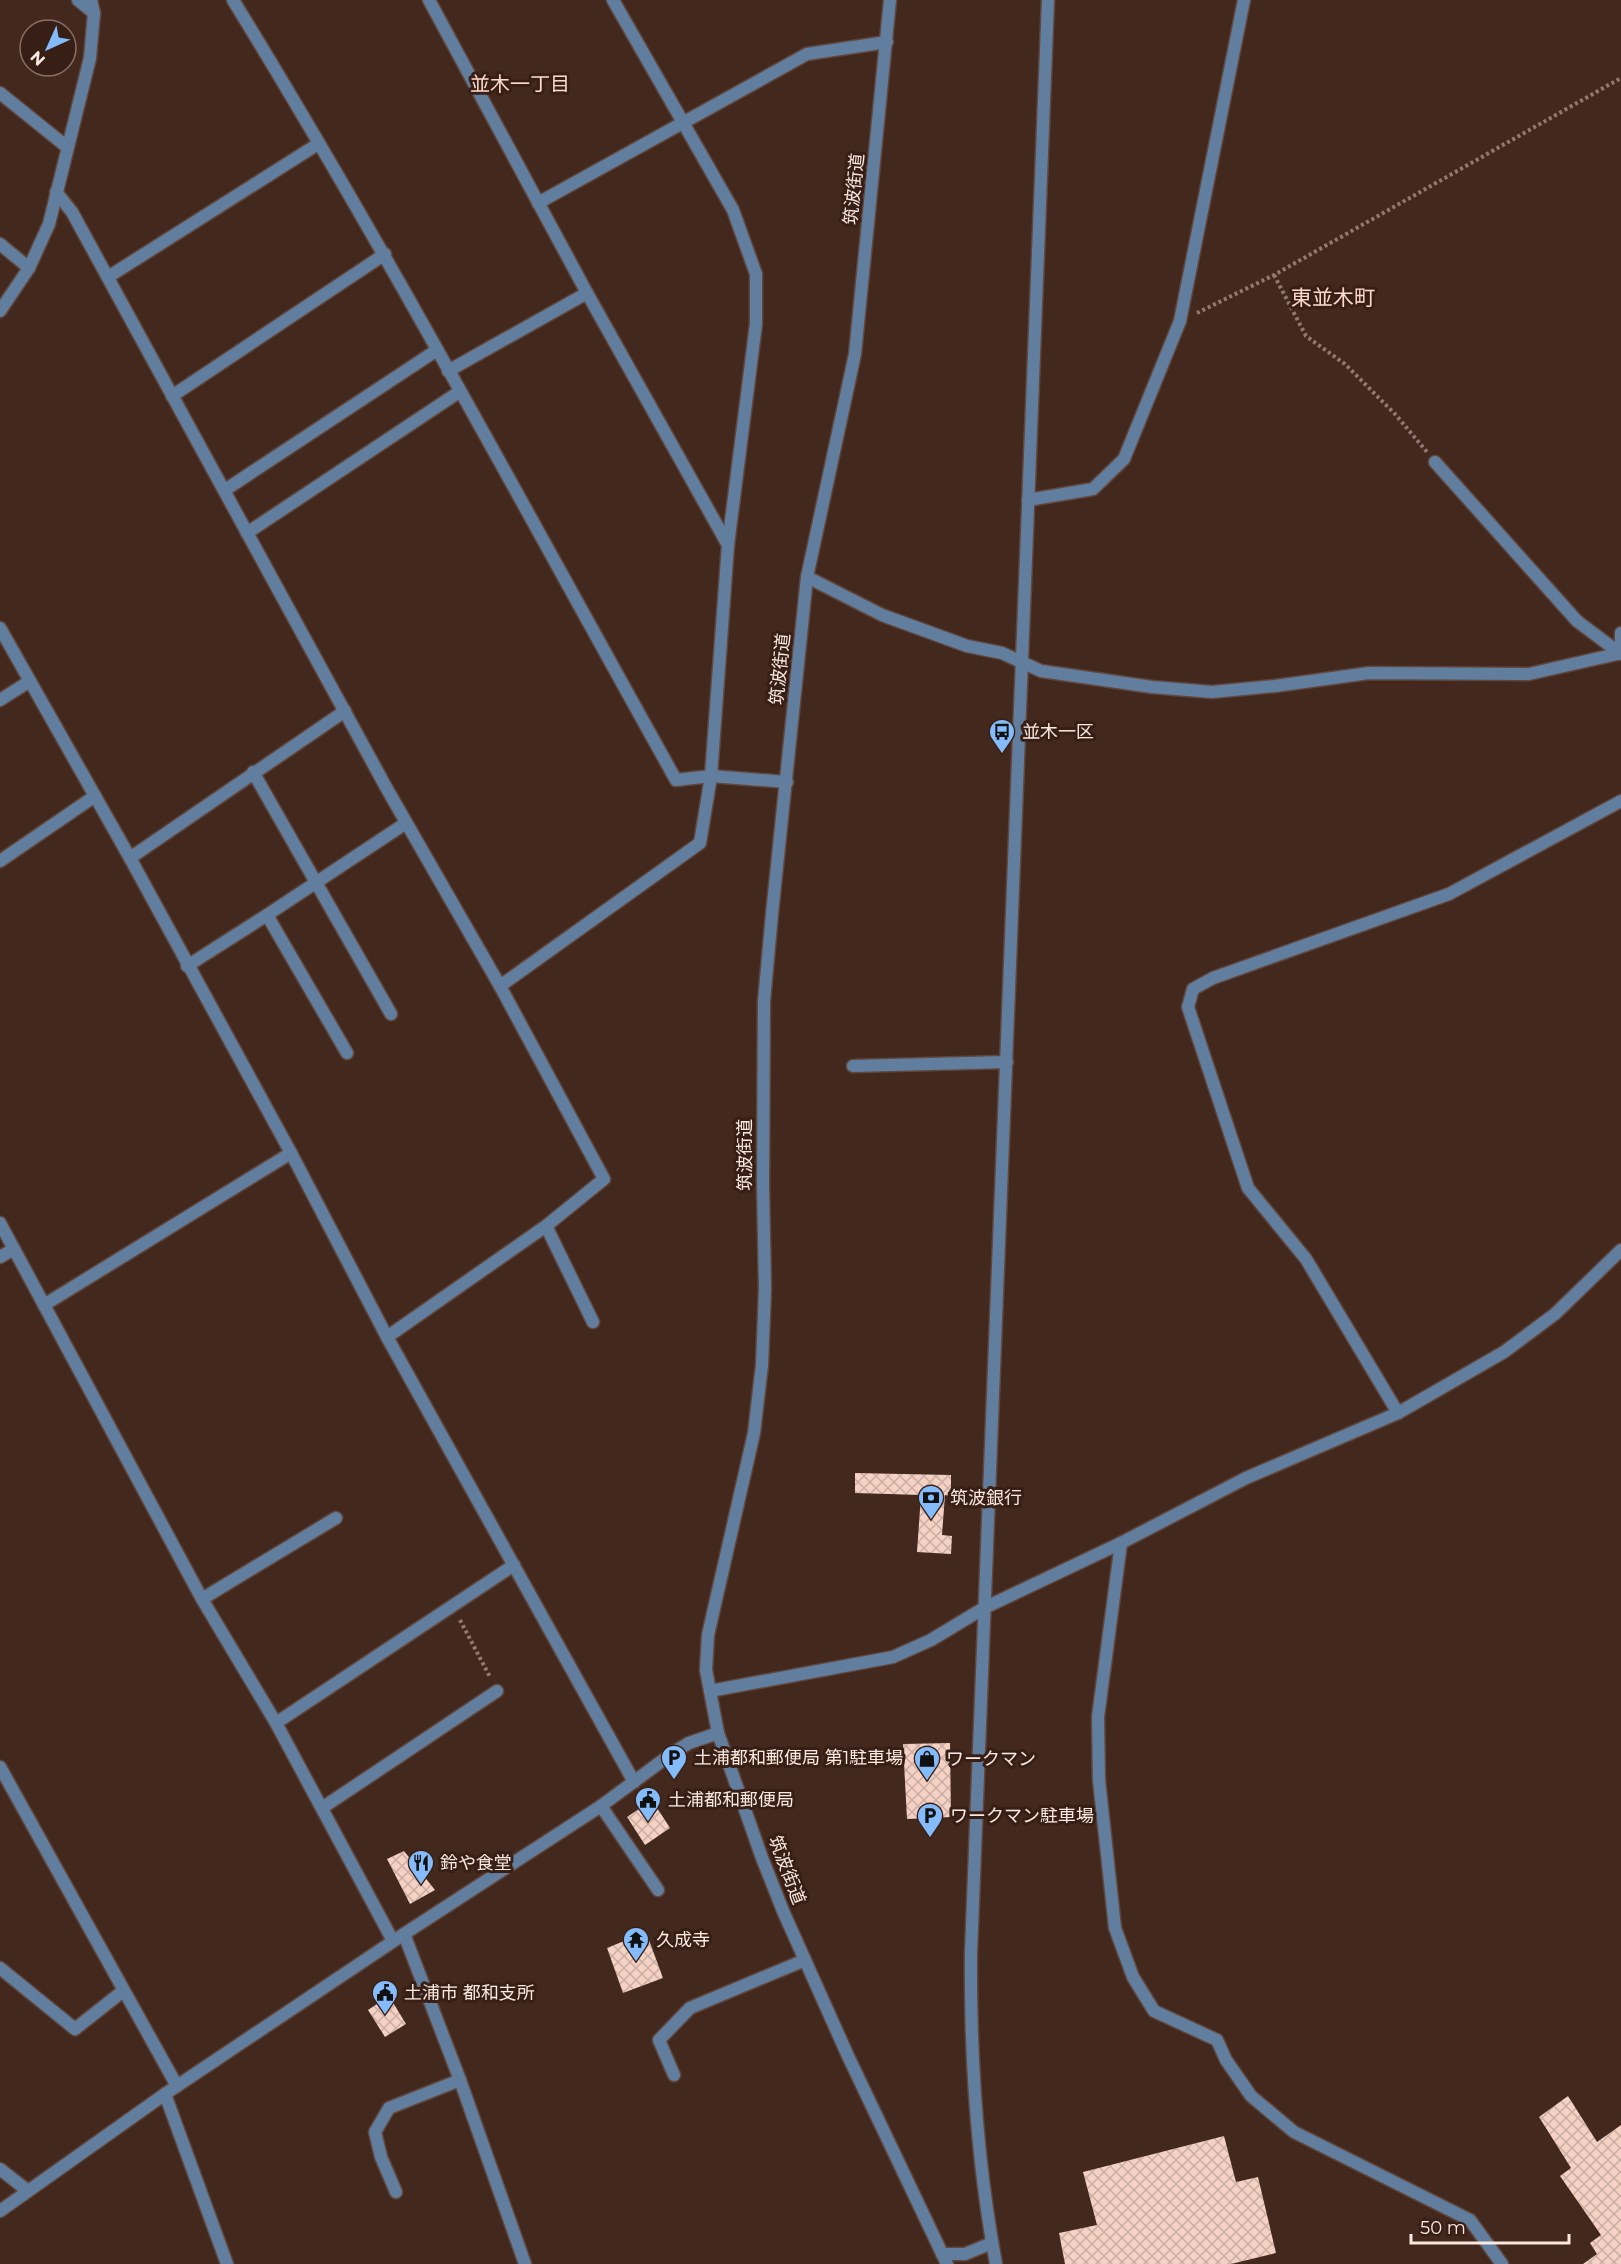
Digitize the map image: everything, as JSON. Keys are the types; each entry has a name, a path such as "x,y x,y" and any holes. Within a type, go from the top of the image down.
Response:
{"street":[{"path":"78,0 94,13"},
{"path":"0,311 29,268 49,224 90,58 94,13 91,0"},
{"path":"233,0 385,254 459,392 676,780 711,776 787,782"},
{"path":"429,0 587,293 728,545"},
{"path":"500,986 700,843 711,776 728,545 756,324 756,274 733,210 613,0"},
{"name":"筑波街道","path":"890,0 855,354 807,577 764,1001 765,1290 762,1365 754,1433 708,1635 706,1671 718,1733 762,1858 848,2056 944,2259"},
{"path":"996,2264 980,2139 971,2006 975,1837 1048,0"},
{"path":"1028,500 1093,489 1124,459 1180,321 1244,0"},
{"path":"538,203 682,121 807,54 887,42"},
{"path":"0,93 67,147"},
{"path":"108,277 318,144"},
{"path":"56,192 72,212 406,823 500,986 604,1179 546,1226 387,1337"},
{"path":"0,244 29,268"},
{"path":"172,396 385,254"},
{"path":"448,371 587,293"},
{"path":"225,490 437,350"},
{"path":"247,533 459,392"},
{"path":"1435,462 1577,621 1621,653"},
{"path":"807,577 882,615 967,646 1002,653 1041,671 1212,692 1369,673 1529,674 1621,653"},
{"path":"0,628 130,858 291,1153 387,1337 634,1782"},
{"path":"1621,633 1621,653"},
{"path":"0,700 30,681"},
{"path":"130,858 345,711"},
{"path":"253,772 391,1014"},
{"path":"0,861 95,796"},
{"path":"1398,1413 1306,1259 1248,1188 1188,1007 1193,990 1213,978 1449,894 1621,801"},
{"path":"187,966 406,823"},
{"path":"267,915 346,1053"},
{"path":"853,1066 1007,1062"},
{"path":"44,1305 291,1153"},
{"path":"0,1223 202,1599 399,1937 460,2080 525,2264"},
{"path":"546,1226 593,1322"},
{"path":"0,1257 14,1249"},
{"path":"710,1691 893,1657 931,1640 984,1608 1121,1543 1246,1478 1398,1413 1504,1352 1555,1314 1621,1250"},
{"path":"202,1599 336,1518"},
{"path":"1121,1543 1098,1717 1099,1780 1115,1928 1132,1977 1154,2011 1216,2040 1226,2060 1251,2096 1294,2132 1470,2220 1502,2264"},
{"path":"276,1723 514,1565"},
{"path":"322,1808 497,1691"},
{"path":"0,2211 165,2094 399,1937 601,1806 682,1748 718,1733"},
{"path":"0,1767 177,2086"},
{"path":"601,1806 658,1890"},
{"path":"674,2075 659,2040 690,2008 805,1960"},
{"path":"0,1968 75,2029 123,1991"},
{"path":"396,2192 381,2157 375,2132 389,2108 460,2080"},
{"path":"165,2094 226,2264"},
{"path":"0,2169 27,2191"},
{"path":"944,2259 965,2254 992,2243"}],"path":[{"path":"1180,321 1274,275 1621,78"},
{"path":"1274,275 1306,336 1345,364 1395,414 1435,462"},
{"path":"453,1606 497,1691"}],"building":[{"path":"855,1473 951,1475 951,1496 945,1495 942,1535 952,1536 951,1554 917,1552 921,1495 855,1493"},
{"path":"950,1743 951,1817 907,1819 903,1744"},
{"path":"652,1800 670,1828 645,1845 627,1817"},
{"path":"404,1851 435,1890 410,1904 387,1859"},
{"path":"646,1932 663,1978 623,1993 607,1948"},
{"path":"389,1996 406,2024 385,2037 368,2010"},
{"path":"1568,2096 1597,2142 1621,2125 1621,2264 1583,2264 1597,2254 1590,2243 1601,2235 1560,2176 1571,2168 1539,2117"},
{"path":"1224,2136 1236,2182 1258,2177 1276,2253 1231,2264 1065,2264 1059,2233 1097,2225 1083,2172"}],"place":[{"name":"並木一区","path":"1002,755"},
{"name":"筑波銀行","path":"931,1521"},
{"name":"土浦都和郵便局 第1駐車場","path":"674,1781"},
{"name":"ワークマン","path":"927,1782"},
{"name":"土浦都和郵便局","path":"648,1823"},
{"name":"ワークマン駐車場","path":"930,1839"},
{"name":"鈴や食堂","path":"421,1886"},
{"name":"久成寺","path":"636,1963"},
{"name":"土浦市 都和支所","path":"385,2016"}],"district":[{"name":"並木一丁目","path":"520,84"},
{"name":"東並木町","path":"1333,297"}]}
